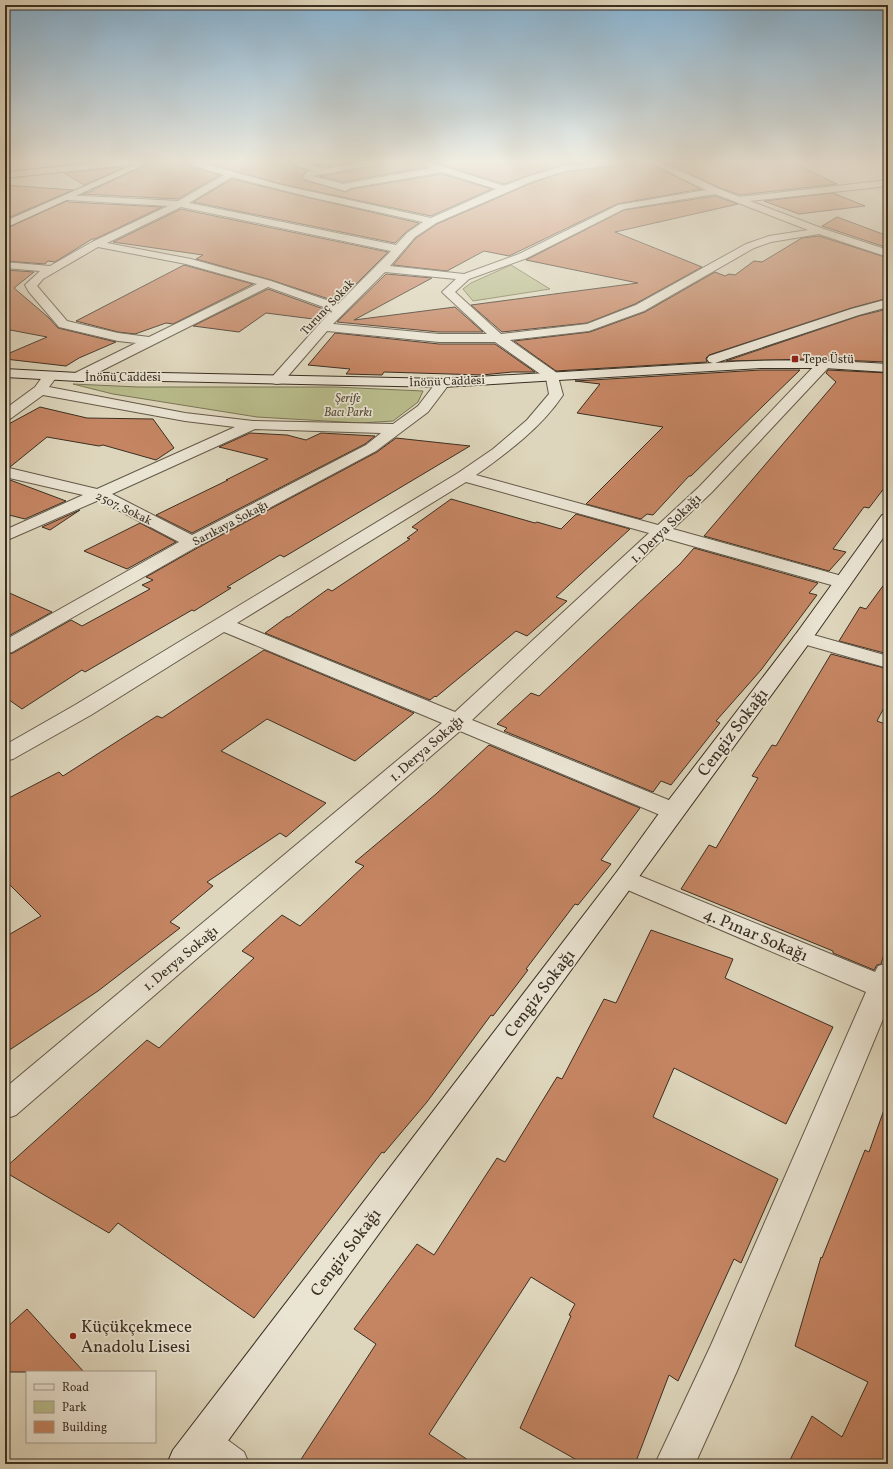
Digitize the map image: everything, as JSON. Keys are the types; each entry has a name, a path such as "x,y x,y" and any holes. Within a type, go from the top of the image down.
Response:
{"street":[{"path":"124,231 96,244 52,269 39,277 31,285 33,290 63,324 118,337 151,341"},
{"path":"309,231 398,249"},
{"name":"Turunç Sokak","path":"277,380 325,327 340,308 382,268 411,235 418,231"},
{"path":"5,754 83,710 464,476 498,452 532,423 556,395 552,376 498,338 448,292 465,277 523,256 574,231"},
{"path":"325,327 439,338 498,338 589,327 640,308 750,246 769,239 817,231"},
{"path":"822,231 888,254"},
{"path":"96,244 187,261 267,283 340,308"},
{"path":"877,251 888,248"},
{"path":"5,265 52,269"},
{"path":"382,268 465,277"},
{"path":"78,377 267,283"},
{"path":"683,370 855,312 888,303"},
{"name":"İnönü Caddesi","path":"5,373 78,377 162,377 443,383 683,370 761,364 824,364 888,368"},
{"name":"1. Derya Sokağı","path":"5,1106 457,722 706,489 824,364"},
{"path":"5,416 40,390 52,375"},
{"name":"Sarıkaya Sokağı","path":"5,648 192,542 372,448 423,409 443,383"},
{"path":"40,390 185,417 254,425 397,429"},
{"path":"5,536 254,425"},
{"name":"2507. Sokak","path":"5,472 100,494 192,542"},
{"path":"464,476 842,582"},
{"name":"Cengiz Sokağı","path":"194,1453 625,879 673,811 803,638 888,519"},
{"path":"222,624 673,811"},
{"path":"803,638 888,662"},
{"name":"4. Pınar Sokağı","path":"625,879 886,983"},
{"path":"675,1464 727,1351 886,983"}],"lane":[{"path":"194,1453 232,1464"}],"green space":[{"path":"511,265 550,289 473,301 463,289 471,283"},
{"name":"Şerife Bacı Parkı","path":"73,384 138,387 335,387 423,391 418,402 393,421 361,423 257,417 113,394"}],"building":[{"path":"5,231 113,231 92,239 55,262 48,261 45,264 5,261"},
{"path":"137,231 285,231 388,252 338,302 271,280 196,259 203,255 113,242"},
{"path":"334,231 408,231 395,243"},
{"path":"427,231 562,231 509,256 484,251 447,271 393,265 416,238"},
{"path":"584,231 621,231 615,232 702,267 635,304 587,323 502,332 471,305 638,283 526,260"},
{"path":"836,231 873,231 888,236 888,248"},
{"path":"819,236 888,258 888,298 851,308 709,355 706,358 707,362 556,371 514,341 590,332 645,312 715,272 725,276 729,274 735,275 754,261 762,262 802,238"},
{"path":"184,265 253,284 173,324 166,323 135,334 118,332 76,321"},
{"path":"5,270 34,272 14,288 48,317 58,328 116,342 79,358 66,366 5,359 5,355 47,337 5,329"},
{"path":"386,274 432,278 354,320 455,307 483,332 439,332 337,322"},
{"path":"268,289 329,311 321,320 266,313 239,332 193,326"},
{"path":"888,309 888,362 811,359 726,361 859,316"},
{"path":"335,333 439,344 495,344 535,372 512,372 482,375 384,372 382,375 346,374 350,369 308,365"},
{"path":"761,370 800,370 691,476 689,476 653,515 647,514 641,519 586,504 663,427 577,413 600,384 575,381"},
{"path":"828,370 888,373 888,483 869,508 864,507 833,549 846,552 829,571 704,536 836,382 826,373"},
{"path":"40,407 87,418 153,419 174,448 156,460 103,445 99,446 47,437 10,467 5,466 5,426"},
{"path":"250,433 287,435 306,440 321,433 375,436 365,444 192,533 156,515 268,459 219,447"},
{"path":"396,438 470,446 284,557 280,555 227,587 231,588 194,611 192,610 85,672 82,670 22,709 5,697 5,655 13,653 71,620 82,626 150,589 142,585 153,580 146,577 377,452"},
{"path":"5,479 66,501 25,519 5,514"},
{"path":"451,499 561,529 576,514 630,529 556,597 567,601 527,636 516,631 436,697 435,696 430,700 265,633 328,589 332,591 410,539 407,538 418,530 412,527"},
{"path":"80,510 50,530 42,527"},
{"path":"140,523 176,542 127,569 84,551"},
{"path":"694,548 818,583 809,593 817,595 761,670 716,721 720,723 671,785 661,781 653,792 504,731 507,728 497,724 531,693 539,696 680,564"},
{"path":"888,579 888,654 839,641 860,607 866,609"},
{"path":"5,591 52,612 5,638"},
{"path":"264,650 414,713 355,761 267,719 221,751 326,803 286,837 280,833 207,882 213,886 170,922 180,928 98,991 5,1053 5,937 41,916 5,880 5,800 59,772 63,776 157,716 162,718"},
{"path":"831,654 888,669 888,700 877,721 888,725 888,942 881,964 877,965 874,970 833,953 833,951 681,889 709,845 716,848 758,778 752,776 772,745 776,746"},
{"path":"489,745 640,808 601,860 611,864 578,905 575,904 526,969 528,970 493,1016 491,1015 427,1102 384,1153 382,1152 254,1318 118,1223 109,1233 5,1172 5,1168 147,1040 159,1048 254,958 242,951 282,915 300,926 364,866 355,862 436,794"},
{"path":"651,930 733,959 725,978 833,1027 786,1124 674,1068 653,1117 778,1179 741,1263 734,1259 678,1381 669,1375 635,1464 584,1464 520,1428 571,1316 569,1315 575,1304 531,1277 429,1434 474,1464 298,1464 376,1344 354,1329 417,1244 434,1255 497,1158 505,1162 557,1077 562,1079 604,999 616,1003"},
{"path":"885,1107 888,1108 888,1464 788,1464 812,1416 842,1437 868,1382 795,1346 821,1257 822,1258 865,1150 869,1152"},
{"path":"27,1309 83,1371 5,1372 5,1329"}],"place":[{"name":"Tepe Üstü","path":"795,359"},
{"name":"Küçükçekmece Anadolu Lisesi","path":"73,1336"}]}
